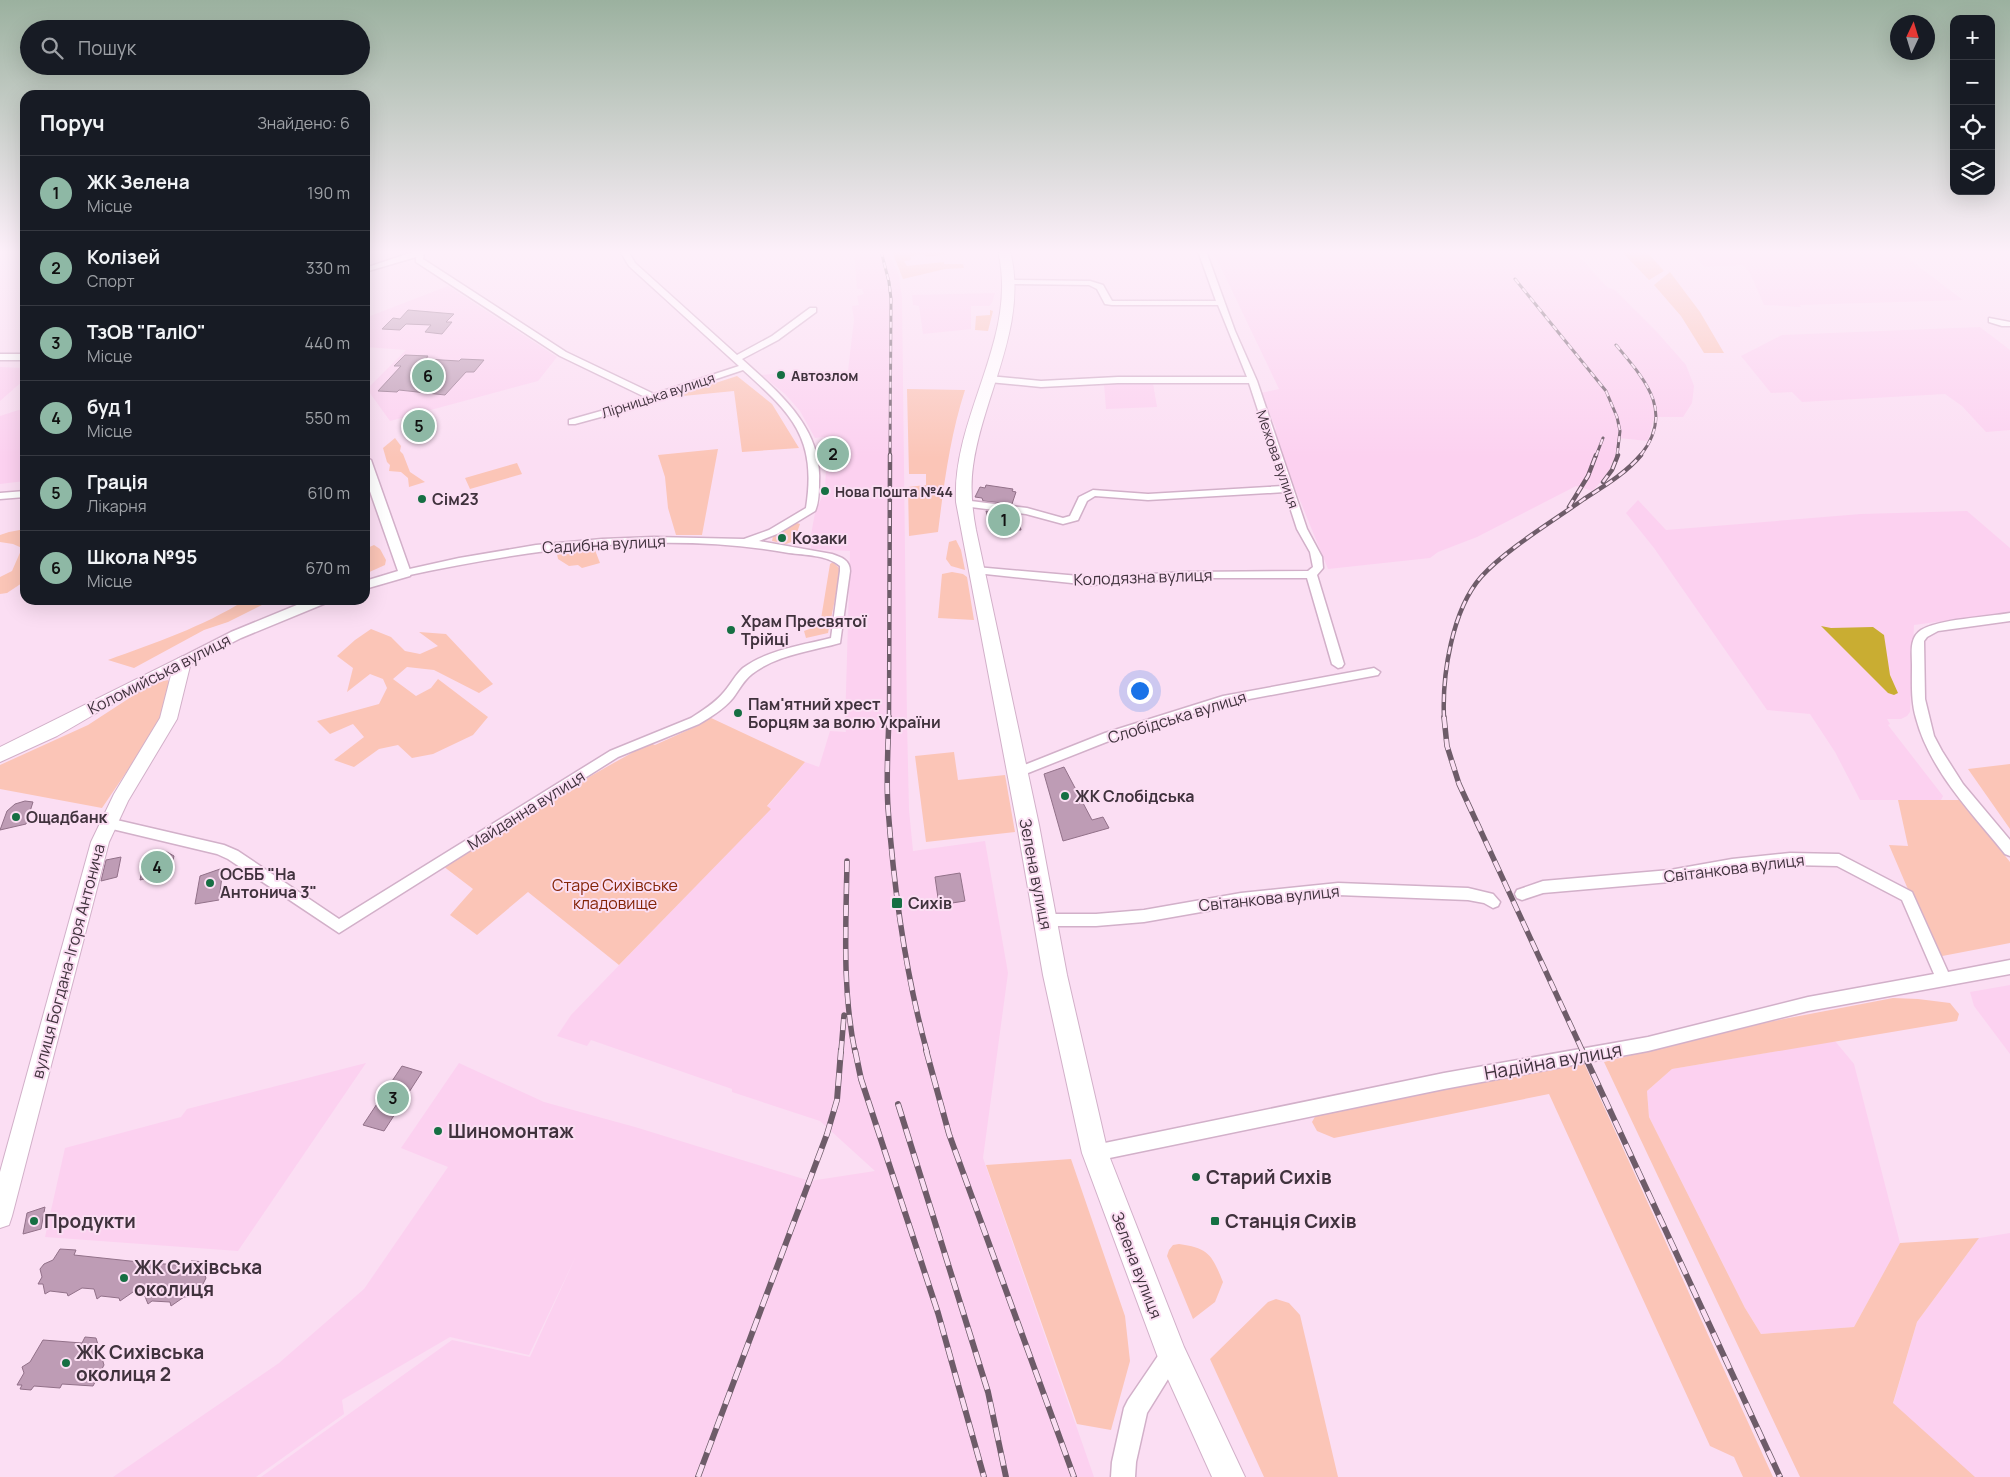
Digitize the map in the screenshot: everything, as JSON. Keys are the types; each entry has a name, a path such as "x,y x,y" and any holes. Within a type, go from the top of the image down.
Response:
{"main road":[{"name":"Зелена вулиця","path":"1004,320 1002,334 966,456 963,504 1015,772 1055,975 1095,1153 1172,1354 1229,1477"},
{"name":"вулиця Богдана-Ігоря Антонича","path":"0,1216 83,904 108,822 168,719 184,662"},
{"name":"Коломийська вулиця","path":"0,755 51,731 184,662"}],"street":[{"path":"511,320 563,354 653,397"},
{"path":"693,320 776,395 795,418 811,445 815,471 811,510 773,532 747,542"},
{"path":"735,359 776,338 800,320"},
{"name":"Межова вулиця","path":"1228,320 1253,381 1263,416 1290,489 1302,529 1312,544 1318,561 1316,571 1311,574 1338,664"},
{"path":"1992,320 2010,324"},
{"path":"0,357 20,357"},
{"name":"Лірницька вулиця","path":"572,422 649,401 653,397 743,367"},
{"path":"989,379 1041,384 1124,380 1239,379 1253,381"},
{"path":"370,474 405,573 370,584"},
{"path":"963,504 1027,511 1066,522 1074,518 1083,499 1093,493 1148,497 1290,489"},
{"path":"0,496 20,494"},
{"name":"Садибна вулиця","path":"405,573 477,557 565,545 646,541 747,542 804,552"},
{"name":"Майданна вулиця","path":"108,822 219,849 233,855 339,928 614,754 695,721 707,714 727,697 746,672 758,664 772,658 836,640 845,578 845,565 834,558 804,552"},
{"name":"Колодязна вулиця","path":"976,570 1091,581 1188,575 1311,574"},
{"name":"Коломийська вулиця","path":"184,662 245,631 309,605"},
{"path":"2010,617 1935,628 1923,634 1918,641 1921,715 1930,742 1956,782 2010,850"},
{"name":"Слобідська вулиця","path":"1015,772 1028,770 1049,759 1082,746 1204,706 1266,692 1374,672"},
{"name":"Світанкова вулиця","path":"1522,894 1543,887 1670,876 1780,860 1839,860 1907,896 1944,979"},
{"name":"Світанкова вулиця","path":"1045,920 1096,920 1144,916 1241,899 1338,889 1468,894 1488,898 1493,902"},
{"name":"Надійна вулиця","path":"1095,1153 1427,1084 1648,1044 1808,1004 2010,967"},
{"path":"1123,1477 1124,1462 1136,1408 1172,1354"}],"shaded area":[{"path":"370,320 500,320 557,357 538,381 390,421 370,393 370,386 406,350 370,347"},
{"path":"854,320 902,320 907,722 909,810 913,851 985,841 1008,973 983,1158 1094,1477 261,1477 452,1340 530,1357 576,1256 529,1355 450,1337 342,1400 344,1414 256,1477 113,1477 279,1363 364,1289 448,1167 401,1148 459,1063 544,1102 635,1127 810,1181 875,1171 820,1121 732,1092 732,1089 591,1040 587,1046 557,1036 571,1015 770,809 767,807 805,762 819,767 830,731 846,732 850,551 811,549 810,540 815,513 825,490 827,447 824,437 815,438 800,411 785,394 761,375 848,371"},
{"path":"921,320 971,320 971,329 923,334"},
{"path":"1246,320 1645,320 1686,365 1694,386 1692,403 1683,417 1654,417 1648,441 1619,438 1615,457 1607,474 1593,491 1576,486 1477,537 1438,552 1430,558 1328,569 1281,454 1274,430 1276,429 1261,393 1279,389"},
{"path":"1980,327 2010,350 2010,430 1986,432 1962,406 1945,394 1802,402 1792,392 1771,393 1741,356 1782,335"},
{"path":"0,367 20,368 20,383 0,401"},
{"path":"1153,383 1157,407 1106,409 1104,384"},
{"path":"20,410 20,482 0,484 0,416"},
{"path":"1638,500 1666,530 1861,514 1967,511 2010,548 2010,612 1914,625 1910,712 1901,719 1887,719 1890,724 1888,725 1943,796 1941,800 1860,800 1835,752 1810,714 1767,710 1654,548 1626,513"},
{"path":"1821,626 1831,628 1873,627 1884,635 1890,675 1898,693 1894,695 1888,693"},
{"path":"2010,985 2010,1054 1974,1006 1970,992"},
{"path":"1835,1041 1854,1064 1900,1243 1854,1327 1761,1334 1745,1308 1649,1117 1647,1091 1672,1069"},
{"path":"366,1063 238,1251 45,1237 65,1148 181,1117 187,1109"},
{"path":"2010,1233 2010,1477 1974,1477 1893,1404 1917,1322 1979,1238"}],"green space":[{"path":"976,320 991,320 988,331 975,330"},
{"path":"1683,320 1705,320 1724,353 1704,353"},
{"path":"737,376 772,404 799,448 742,452 734,391 673,397"},
{"path":"907,389 965,390 951,442 938,532 909,536 908,487 926,485 926,474 909,474"},
{"path":"395,438 401,446 400,451 410,472 425,482 409,487 408,478 401,472 389,471 390,465 387,462 383,448"},
{"path":"718,449 702,535 676,535 668,508 665,477 658,455"},
{"path":"517,463 522,474 470,489 465,478"},
{"path":"797,523 800,524 794,541 786,544 772,541 773,536"},
{"path":"20,530 20,547 0,542 0,535"},
{"path":"956,540 961,550 965,570 951,566 946,559 949,542"},
{"path":"374,545 380,549 386,560 385,565 370,572 370,547"},
{"path":"595,550 600,563 582,568 578,565 569,566 558,559 557,554"},
{"path":"20,553 20,584 7,593 0,594 0,577 12,571"},
{"path":"833,562 841,570 828,633 806,638 804,631 820,625 830,564"},
{"path":"952,572 963,574 967,577 974,620 938,618 942,574"},
{"path":"237,605 262,605 228,622 204,630 134,668 108,660 160,641"},
{"path":"371,629 391,637 405,651 420,654 438,646 419,632 446,634 493,684 479,693 434,670 407,667 393,679 416,696 431,688 438,679 488,717 473,735 433,754 412,758 398,745 379,749 354,767 334,760 364,737 353,724 330,734 317,721 379,704 387,688 383,679 370,674 347,692 353,668 337,656"},
{"path":"168,680 172,686 161,721 102,808 0,789 0,765 88,725 151,684"},
{"name":"Старе Сихівське кладовище","path":"709,717 805,762 767,806 771,809 619,965 528,892 477,935 450,915 473,889 443,866 624,757 650,743 655,745 697,726"},
{"path":"954,752 958,780 1005,775 1015,832 926,842 915,756"},
{"path":"2010,764 2010,829 1968,769"},
{"path":"1898,800 1961,800 2010,862 2010,943 1937,957 1889,845 1908,846"},
{"path":"1893,998 1950,1003 1959,1014 1957,1021 1672,1069 1647,1091 1649,1117 1745,1308 1761,1334 1854,1327 1900,1243 1979,1238 1917,1322 1893,1403 1975,1477 1800,1477 1604,1062 1742,1027"},
{"path":"1584,1063 1773,1477 1743,1477 1734,1457 1710,1446 1549,1094 1334,1138 1317,1131 1312,1122 1317,1113"},
{"path":"1071,1159 1125,1316 1130,1361 1111,1430 1077,1424 986,1165"},
{"path":"1179,1244 1197,1248 1208,1254 1216,1265 1223,1282 1215,1302 1193,1319 1167,1256 1173,1245"},
{"path":"1276,1299 1289,1303 1300,1315 1338,1477 1264,1477 1210,1359 1268,1302"}],"building":[{"path":"391,320 448,320 446,322 452,322 442,334 425,332 431,325 406,324 400,330 382,329"},
{"path":"405,355 428,356 426,359 484,360 474,372 466,372 445,395 399,390 397,392 378,391 401,366 394,366"},
{"path":"986,485 1013,489 1012,491 1016,492 1012,504 983,501 982,498 975,497 980,487 985,488"},
{"path":"986,511 1009,514 1008,516 1018,518 1021,530 991,529"},
{"name":"ЖК Слобідська","path":"1064,767 1092,820 1103,817 1109,828 1063,841 1044,774"},
{"name":"Ощадбанк","path":"25,801 33,802 26,824 0,830 7,811 15,804"},
{"path":"167,852 174,856 170,872 140,880 145,857"},
{"path":"121,857 117,877 101,881 106,860"},
{"name":"ОСББ \"На Антонича 3\"","path":"223,868 219,900 195,904 200,876"},
{"name":"Сихів","path":"960,873 965,901 939,905 935,877"},
{"path":"402,1066 422,1072 384,1131 363,1125"},
{"name":"Продукти","path":"45,1207 41,1229 23,1234 27,1213"},
{"name":"ЖК Сихівська околиця","path":"60,1249 76,1250 74,1255 130,1261 188,1266 191,1261 208,1262 203,1271 206,1278 203,1284 193,1290 189,1297 184,1297 171,1306 170,1302 152,1301 148,1304 144,1294 133,1292 120,1301 119,1298 101,1296 97,1299 94,1289 82,1288 68,1296 67,1293 50,1291 45,1294 43,1284 38,1284 42,1277 40,1269 44,1264 53,1260"},
{"name":"ЖК Сихівська околиця 2","path":"85,1337 96,1338 104,1365 93,1386 62,1384 60,1388 34,1386 31,1390 20,1389 22,1385 17,1385 24,1373 22,1367 30,1362 43,1340 82,1343"}],"railway":[{"path":"890,456 891,320"},
{"path":"1548,320 1606,391 1617,417 1620,431 1617,456"},
{"path":"1616,345 1646,384 1656,411 1655,425 1650,440 1640,456"},
{"path":"1596,456 1603,438"},
{"path":"889,718 890,455"},
{"path":"1569,507 1588,476 1596,455"},
{"path":"1603,482 1612,470 1618,455"},
{"path":"1444,717 1447,663 1456,625 1471,591 1481,577 1516,546 1614,479 1640,456"},
{"path":"889,717 887,797 890,839 912,992 927,1052"},
{"path":"1444,717 1447,746 1459,784 1583,1052"},
{"path":"847,861 846,981 855,1052"},
{"path":"841,1052 844,1015"},
{"path":"698,1477 827,1134 837,1100 841,1050"},
{"path":"855,1050 861,1079 938,1313 984,1477"},
{"path":"926,1050 949,1134 1074,1477"},
{"path":"1582,1050 1780,1477"},
{"path":"898,1104 988,1392 1006,1477"}],"place":[{"name":"Автозлом","path":"781,375"},
{"name":"Школа №95","path":"428,376"},
{"name":"Грація","path":"419,426"},
{"name":"Колізей","path":"833,454"},
{"name":"Нова Пошта №44","path":"825,491"},
{"name":"Сім23","path":"422,499"},
{"name":"ЖК Зелена","path":"1004,520"},
{"name":"Козаки","path":"782,538"},
{"name":"Храм Пресвятої Трійці","path":"731,630"},
{"name":"Пам'ятний хрест Борцям за волю України","path":"738,713"},
{"name":"ЖК Слобідська","path":"1065,796"},
{"name":"Ощадбанк","path":"16,817"},
{"name":"буд 1","path":"157,867"},
{"name":"ОСББ \"На Антонича 3\"","path":"210,883"},
{"name":"Сихів","path":"897,903"},
{"name":"ТзОВ \"ГалІО\"","path":"393,1098"},
{"name":"Шиномонтаж","path":"438,1131"},
{"name":"Старий Сихів","path":"1196,1177"},
{"name":"Продукти","path":"34,1221"},
{"name":"Станція Сихів","path":"1215,1221"},
{"name":"ЖК Сихівська околиця","path":"124,1278"},
{"name":"ЖК Сихівська околиця 2","path":"66,1363"}]}
